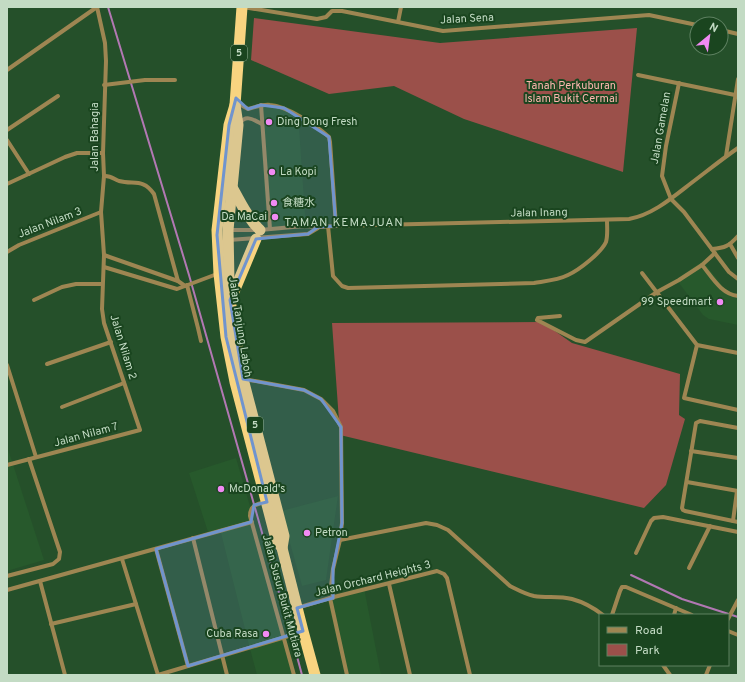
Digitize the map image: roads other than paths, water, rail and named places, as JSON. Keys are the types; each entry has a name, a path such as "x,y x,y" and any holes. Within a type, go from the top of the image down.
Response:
{"highway":[{"name":"Jalan Tanjung Laboh","path":"222,235 233,189 238,125 236,102 242,7"},
{"name":"Jalan Tanjung Laboh","path":"236,102 229,125 222,235 226,337 263,503 276,540 282,548 302,607 299,633 315,675"},
{"path":"230,300 262,232 254,224 233,189"},
{"name":"Jalan Tanjung Laboh","path":"223,272 230,300 243,379 284,536 282,548"}],"street":[{"path":"7,70 97,7"},
{"name":"Jalan Bahagia","path":"97,7 105,43 104,176 101,212 104,267"},
{"name":"Jalan Sena","path":"242,7 317,19 326,17 332,9 342,10 443,31 649,15 689,23"},
{"path":"398,22 401,7"},
{"path":"638,75 735,95"},
{"path":"726,156 738,79"},
{"path":"104,85 133,81 175,80"},
{"name":"Jalan Gamelan","path":"670,199 662,176 666,146 679,83"},
{"path":"7,130 58,96"},
{"path":"236,102 248,109 261,105 271,105 284,108 296,114 329,137 336,226"},
{"path":"261,105 262,232"},
{"path":"238,125 243,119 247,118 262,124"},
{"path":"7,140 29,174"},
{"name":"Jalan Inang","path":"222,235 262,232 304,226 318,228 328,226 607,220 636,218 650,212 670,199 738,148"},
{"path":"7,184 65,157 77,153 103,153"},
{"path":"104,176 120,181 140,182 150,188 154,194 178,281"},
{"path":"670,199 684,212 729,272 738,279"},
{"name":"Jalan Nilam 3","path":"7,252 19,244 101,212"},
{"path":"328,226 333,276 342,286 348,288 534,283 554,280 569,275 602,249 606,242 607,220"},
{"name":"Jalan Inang","path":"222,235 262,232 308,234 318,228"},
{"path":"560,316 538,318 537,320 576,340 584,342 657,292 679,280 702,264 714,251 724,248 738,236"},
{"path":"730,244 738,258"},
{"path":"104,255 187,285"},
{"path":"702,264 722,290 731,295 738,296"},
{"path":"104,267 177,289 223,272"},
{"name":"Jalan Nilam 2","path":"104,267 102,309 111,342 140,430"},
{"path":"642,273 697,345 738,353"},
{"path":"34,300 62,287 76,284 102,284"},
{"path":"187,285 201,341"},
{"path":"47,364 111,342"},
{"path":"697,345 684,398 738,410"},
{"path":"7,365 36,457"},
{"path":"243,379 304,390 321,399 332,411 341,427 342,523 340,540 333,569 331,598 347,675"},
{"path":"62,407 124,383"},
{"path":"687,482 737,491 736,522 683,510 682,508 696,423 700,421 738,428"},
{"name":"Jalan Nilam 7","path":"7,465 140,430"},
{"path":"691,450 738,458"},
{"path":"7,576 53,564 59,559 60,552 29,459"},
{"path":"7,590 252,522 250,512 251,509 254,505 263,503"},
{"path":"636,553 651,521 654,518 663,517 738,532"},
{"name":"Jalan Susur Bukit Mutiara","path":"252,522 294,675"},
{"path":"340,540 426,523 437,524 456,536 510,586 521,592 534,596 572,599 585,604 601,614"},
{"path":"689,568 710,526"},
{"path":"193,538 227,675"},
{"path":"156,549 188,666"},
{"path":"122,559 158,675 299,633"},
{"name":"Jalan Orchard Heights 3","path":"302,607 331,598 437,572 444,574 447,578 470,675"},
{"path":"40,581 65,675"},
{"path":"389,584 410,675"},
{"path":"612,614 622,587 626,587 690,614"},
{"path":"729,616 738,600"},
{"path":"51,624 136,604"},
{"path":"674,614 676,608"},
{"path":"664,666 670,675"}],"waterway":[{"path":"108,7 189,275 291,635"},
{"path":"631,575 682,599 729,614"},
{"path":"729,614 738,617"},
{"path":"295,649 302,675"}],"place":[{"name":"Ding Dong Fresh","path":"269,122"},
{"name":"La Kopi","path":"272,172"},
{"name":"食糖水","path":"274,203"},
{"name":"Da MaCai","path":"275,217"},
{"name":"99 Speedmart","path":"720,302"},
{"name":"McDonald's","path":"221,489"},
{"name":"Petron","path":"307,533"},
{"name":"Cuba Rasa","path":"266,634"}],"district":[{"name":"TAMAN KEMAJUAN","path":"344,223"}],"park label":[{"name":"Tanah Perkuburan Islam Bukit Cermai","path":"571,92"}]}
